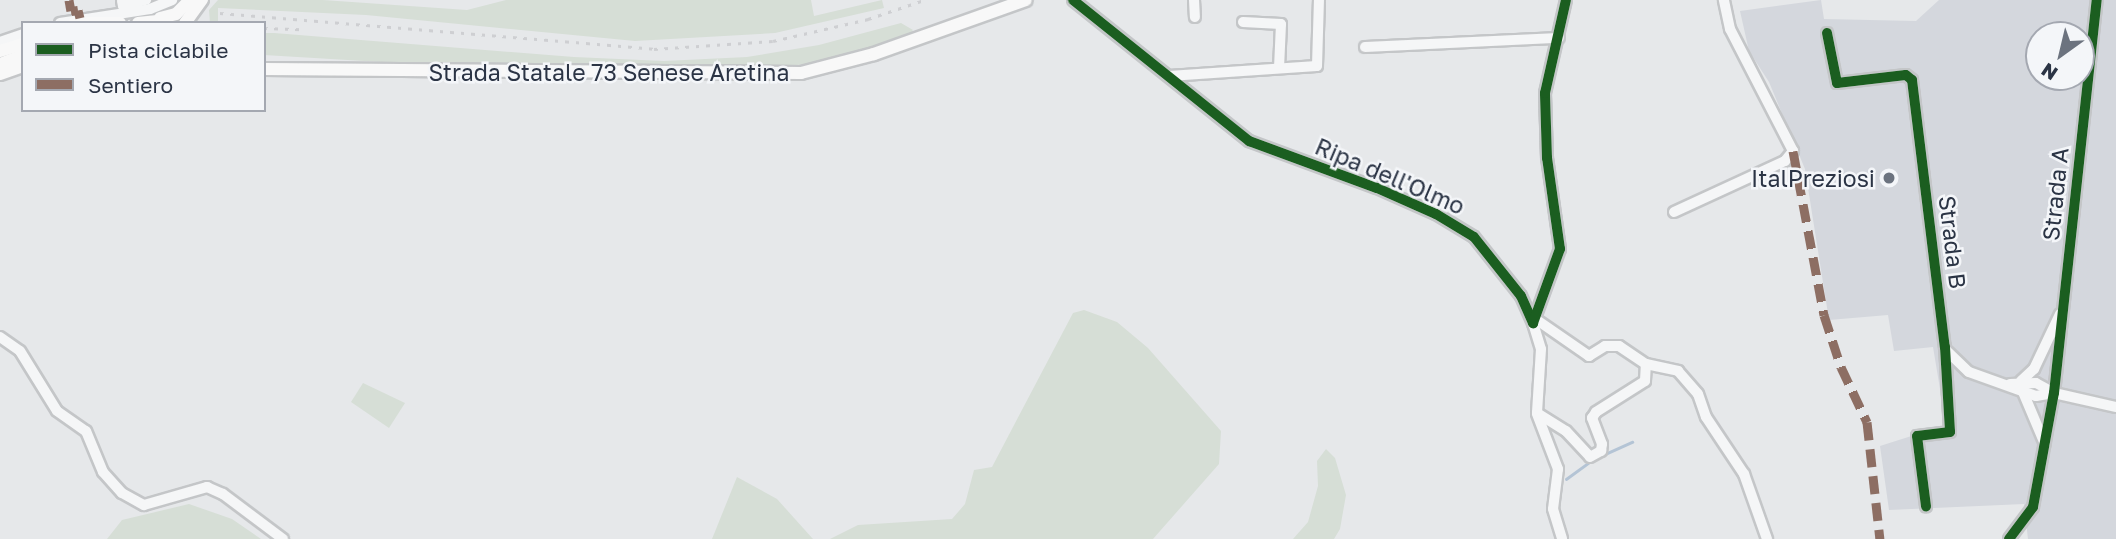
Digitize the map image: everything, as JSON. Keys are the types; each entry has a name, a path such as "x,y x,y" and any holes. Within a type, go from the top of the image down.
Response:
{"main road":[{"path":"166,20 190,0"},
{"path":"186,21 202,0"},
{"name":"Strada Statale 73 Senese Aretina","path":"266,69 800,73 874,54 1026,0"},
{"path":"0,43 21,37"},
{"path":"0,51 21,45"},
{"path":"0,64 21,56"},
{"path":"0,74 21,67"}],"street":[{"path":"122,1 123,6 146,0"},
{"path":"73,21 150,9 172,0"},
{"name":"Ripa dell'Olmo","path":"1073,0 1249,141 1377,188 1436,214 1474,237 1521,296 1534,320 1541,349 1537,413"},
{"path":"1194,0 1195,16"},
{"path":"1169,76 1317,66 1319,0"},
{"path":"1566,0 1545,93 1547,158 1560,249 1534,320 1560,332 1583,354 1619,346 1646,364 1678,370 1698,394 1706,417 1744,474 1767,539"},
{"path":"1674,212 1785,161 1793,151 1730,29 1724,0"},
{"name":"Strada A","path":"2009,539 2033,507 2054,393 2098,0"},
{"path":"1243,22 1281,24 1279,68"},
{"name":"Strada B","path":"1827,33 1837,83 1906,75 1912,80 1945,347 1950,432 1917,436 1926,506"},
{"path":"1365,47 1559,38"},
{"path":"2022,387 2034,369 2064,304"},
{"path":"0,337 20,351 57,411 86,430 103,471 121,493 144,505 207,488 223,494 283,539"},
{"path":"1945,347 1955,363 1969,372 2022,387 2036,383 2054,393 2116,407"},
{"path":"1537,413 1566,431 1584,455 1595,457 1602,444 1592,418 1645,381 1646,364"},
{"path":"1948,383 1969,372"},
{"path":"2022,387 2045,444"},
{"path":"1537,413 1558,469 1553,509 1562,539"}],"shaded area":[{"path":"218,0 323,0 467,10 506,0 811,0 814,16 882,0 884,8 775,33 635,41 366,15 218,8 218,21 210,21 209,10"},
{"path":"1821,0 1824,19 1916,21 1939,0 2116,0 2116,539 2028,539 2024,504 1889,510 1880,446 1946,425 1933,347 1894,351 1888,315 1829,320 1805,169 1769,82 1749,51 1740,11"},
{"path":"901,23 913,30 908,37 817,63 766,68 448,66 266,55 266,33 574,57 664,61 747,57 819,45"},
{"path":"1084,310 1117,322 1148,348 1221,431 1219,464 1153,539 830,539 858,525 952,519 965,504 974,470 992,467 1073,313"},
{"path":"363,383 405,403 389,428 351,402"},
{"path":"1326,449 1335,458 1346,495 1340,529 1334,539 1293,539 1308,522 1318,486 1317,461"},
{"path":"737,477 777,499 813,539 712,539"},
{"path":"189,504 232,519 261,539 107,539 122,520"}],"waterway":[{"path":"1566,479 1592,460 1632,442"}],"railway":[{"path":"220,13 654,49 773,41 868,19 924,0"},
{"path":"266,28 302,29"}],"marked path":[{"path":"69,0 71,11 78,10 80,18"},
{"path":"1793,151 1824,315 1841,367 1867,422 1880,539"}],"cycle path":[{"path":"1073,0 1249,141 1377,188 1436,214 1474,237 1521,296 1533,323 1560,249 1547,158 1545,93 1566,0"},
{"path":"2009,539 2033,507 2054,393 2097,0"},
{"path":"1827,33 1837,83 1906,75 1912,80 1945,347 1950,432 1917,436 1926,506"}],"place":[{"name":"ItalPreziosi","path":"1889,178"}]}
